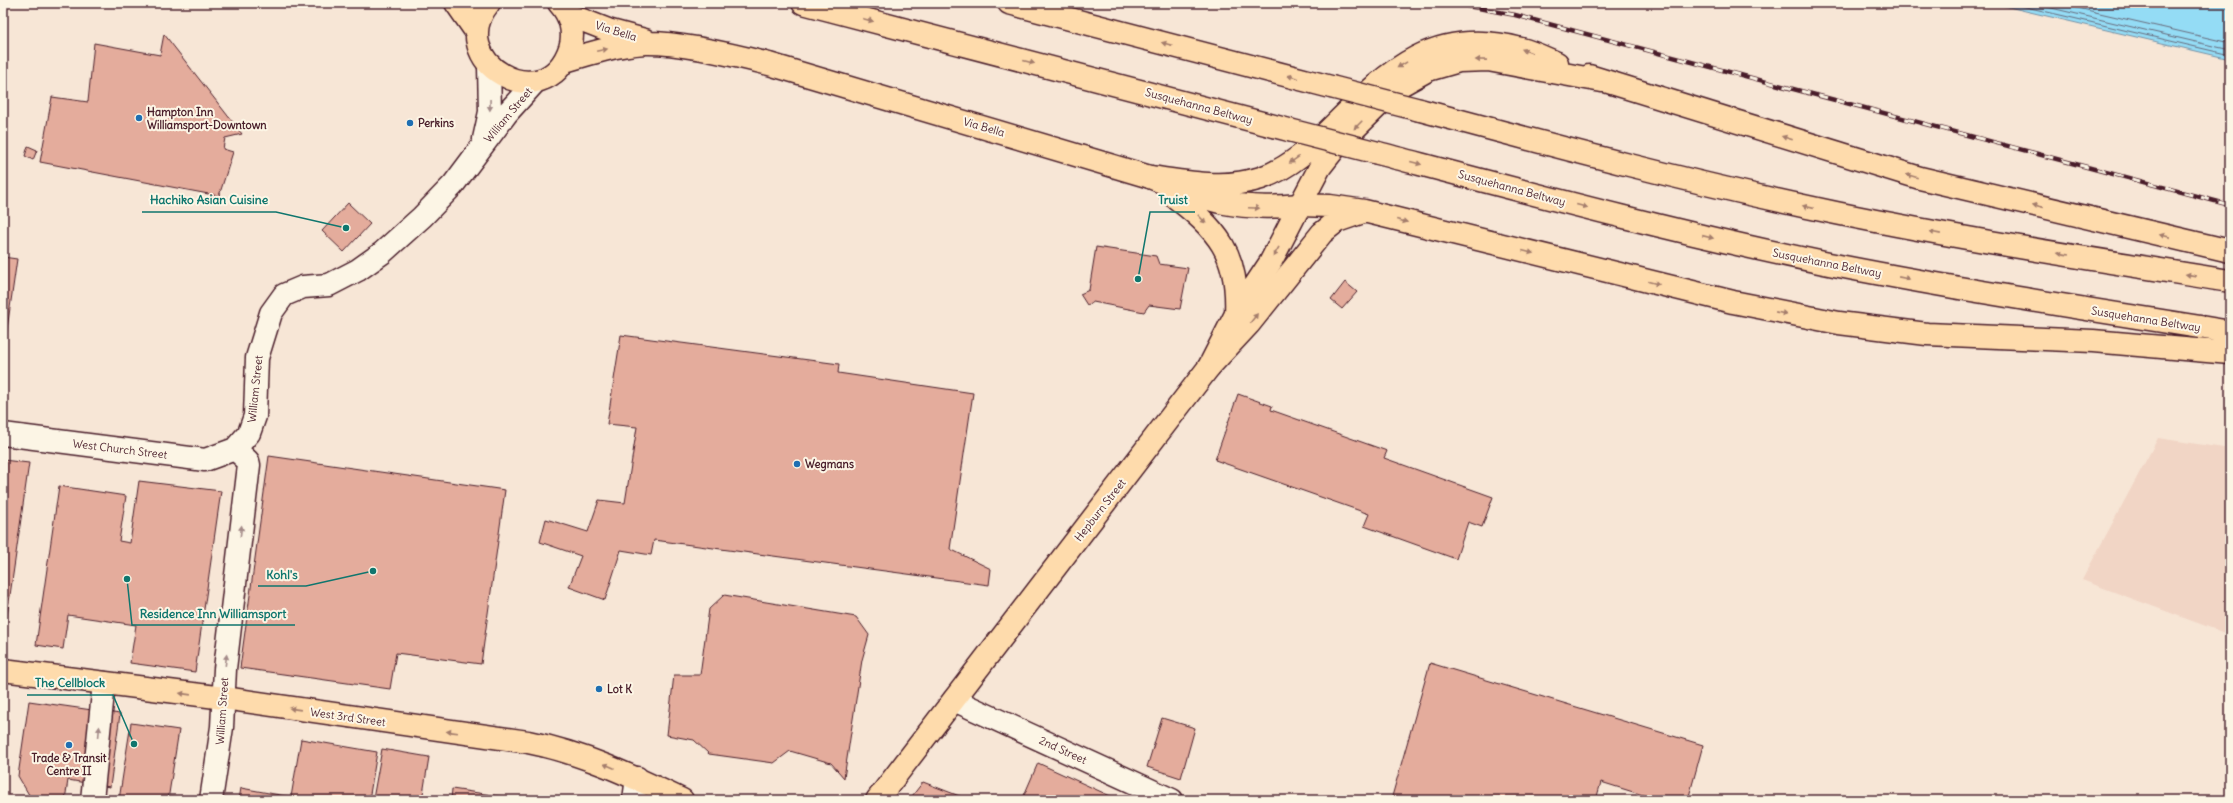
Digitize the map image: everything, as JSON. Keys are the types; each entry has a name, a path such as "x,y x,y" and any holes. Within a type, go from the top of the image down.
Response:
{"main road":[{"path":"456,3 477,33 483,56 490,66 506,78 535,82 547,78 565,61 572,35 563,8"},
{"path":"477,33 480,18 489,3"},
{"name":"Susquehanna Beltway","path":"803,3 1620,216 1825,263 2032,300 2230,332"},
{"path":"1010,3 1632,166 1835,213 2025,248 2230,281"},
{"name":"Via Bella","path":"563,8 608,30 665,45"},
{"name":"Via Bella","path":"565,61 612,48 644,43 732,55 769,64 1150,177 1197,197 1226,205 1257,208 1300,205 1330,206 1364,211 1733,302 1839,323 1926,334 2093,342 2230,353"},
{"path":"1150,177 1228,185 1260,178 1275,172 1308,150 1390,72 1422,54 1444,47 1472,43 1489,43 1521,49 1602,81 1920,178 2230,251"},
{"name":"Hepburn Street","path":"877,800 1210,367 1236,314 1270,263 1320,167 1335,148 1401,85 1428,70 1459,61 1488,60 1602,81"},
{"path":"1150,177 1198,214 1218,238 1232,264 1235,280 1236,314"},
{"path":"1210,367 1249,324 1322,233 1337,221 1364,211"},
{"name":"West 3rd Street","path":"3,670 224,698 528,742 558,748 591,759 638,778 682,800"}],"street":[{"name":"William Street","path":"481,148 490,112 490,66"},
{"name":"William Street","path":"211,800 222,727 225,669 249,465 248,461 235,449 249,433 255,416 257,358 271,313 284,295 303,287 329,285 358,270 382,253 413,225 453,185 507,113 535,82"},
{"name":"West Church Street","path":"3,434 205,460 235,449"},
{"path":"92,800 104,683"},
{"name":"2nd Street","path":"954,700 1172,800"},
{"path":"634,800 638,778"}],"shaded area":[{"path":"2158,438 2230,449 2230,635 2082,580"}],"water":[{"path":"1993,3 2230,3 2230,59 2017,9"}],"building":[{"name":"Hampton Inn Williamsport-Downtown","path":"164,34 242,134 225,138 223,149 233,152 219,196 40,162 52,97 88,102 94,43 160,55"},
{"path":"28,146 37,150 33,160 25,156"},
{"path":"348,203 370,224 344,252 322,231"},
{"path":"1096,247 1156,256 1159,264 1188,268 1180,309 1149,305 1144,312 1093,302 1087,305 1080,294 1089,290"},
{"path":"3,257 17,259 3,357"},
{"path":"1345,282 1357,292 1342,309 1331,300"},
{"name":"Wegmans","path":"621,335 839,364 838,373 973,393 950,549 991,569 989,585 654,540 651,555 621,550 605,600 569,587 581,556 540,542 546,519 588,532 599,500 625,503 637,427 607,424"},
{"path":"1238,394 1272,406 1271,410 1387,451 1384,458 1493,497 1482,527 1468,522 1456,559 1364,526 1369,514 1215,460"},
{"path":"269,456 505,490 481,664 396,653 390,689 240,668"},
{"path":"3,460 29,463 3,644"},
{"path":"139,481 221,491 195,672 130,663 136,625 68,615 63,649 36,645 59,486 126,496 119,541 130,543"},
{"path":"724,595 856,617 869,635 862,660 844,778 831,763 790,751 774,763 709,754 694,740 667,735 674,675 700,675 709,609"},
{"path":"1430,663 1703,745 1688,800 1659,800 1601,782 1596,800 1391,800"},
{"name":"Trade & Transit Centre II","path":"29,701 120,714 110,787 68,780 65,800 32,800 18,776"},
{"path":"1162,718 1195,728 1181,778 1147,767"},
{"path":"131,723 179,730 168,800 119,800"},
{"path":"301,739 377,752 369,800 239,800 241,788 291,797"},
{"path":"382,749 429,757 422,800 373,799"},
{"path":"1038,763 1119,800 1022,800"},
{"path":"923,782 962,797 961,800 909,800"},
{"path":"452,789 525,800 451,800"}],"railway":[{"path":"1452,3 1515,15 2230,205"}],"place":[{"name":"Hampton Inn Williamsport-Downtown","path":"139,118"},
{"name":"Perkins","path":"410,123"},
{"name":"Hachiko Asian Cuisine","path":"346,228"},
{"name":"Truist","path":"1138,279"},
{"name":"Wegmans","path":"797,464"},
{"name":"Kohl's","path":"373,571"},
{"name":"Residence Inn Williamsport","path":"127,579"},
{"name":"Lot K","path":"599,689"},
{"name":"The Cellblock","path":"134,744"},
{"name":"Trade & Transit Centre II","path":"69,745"}]}
